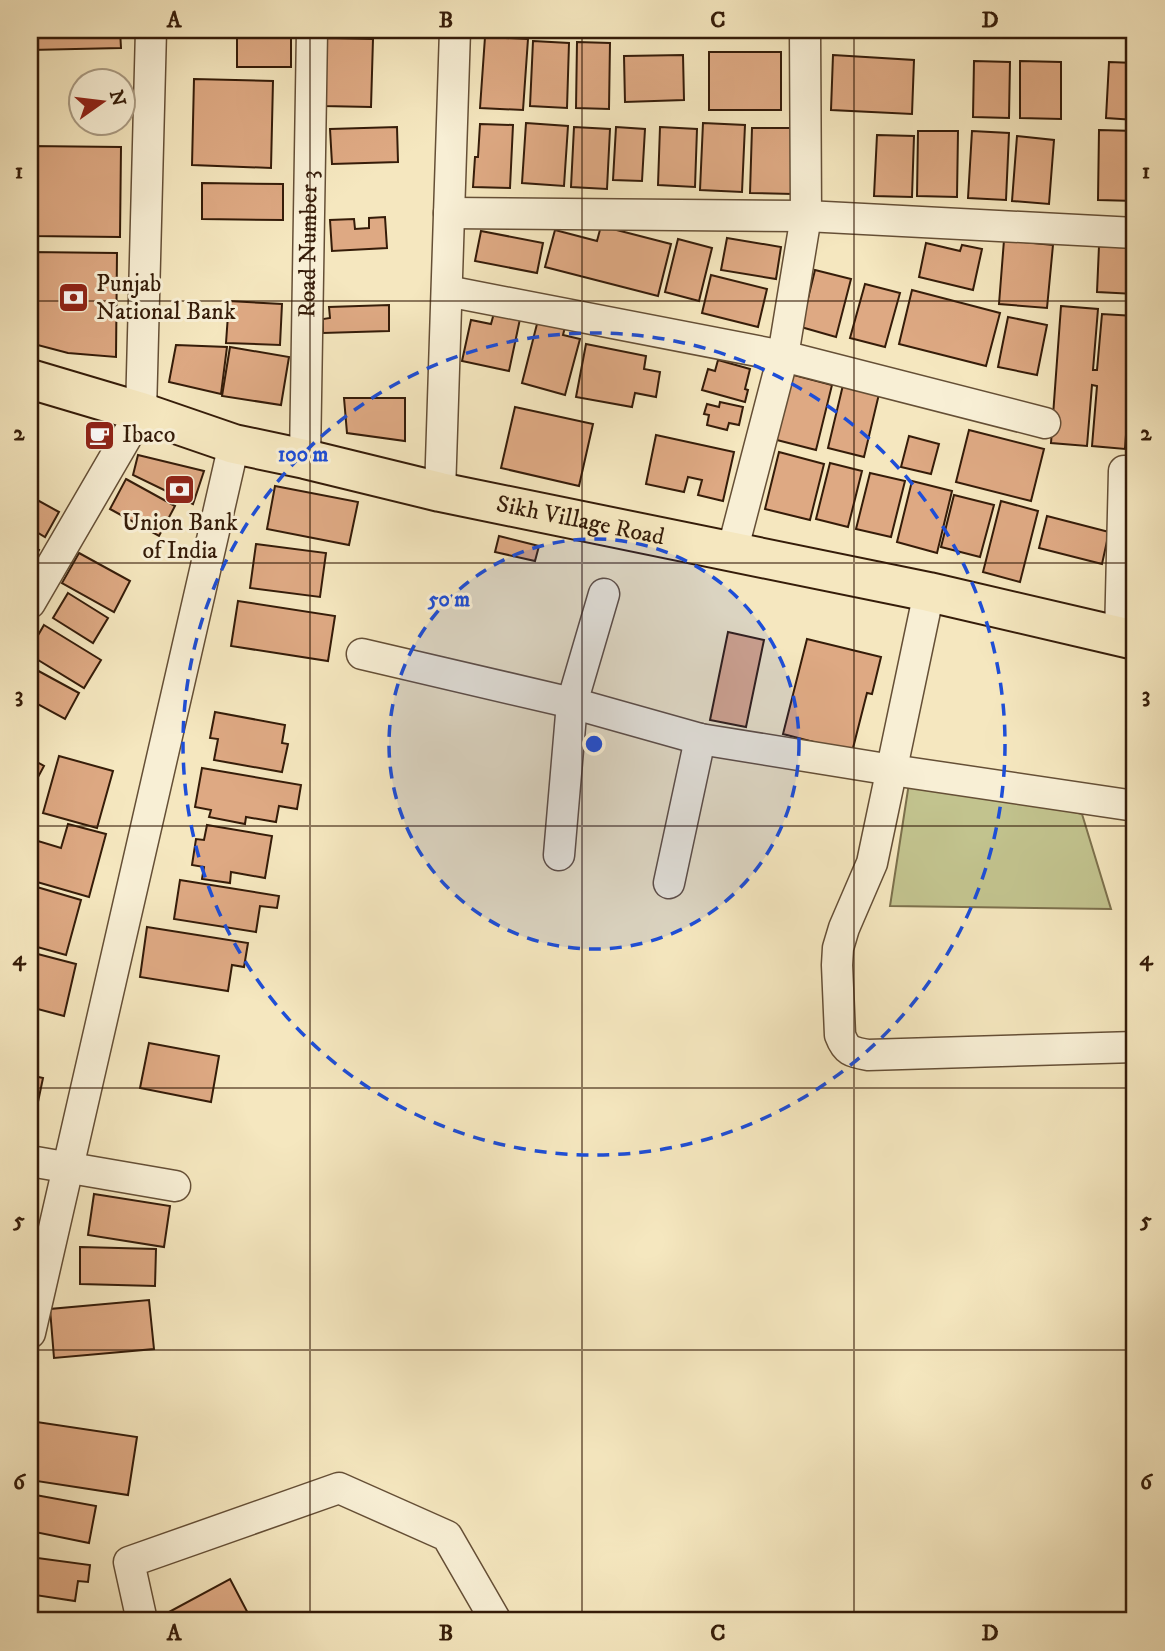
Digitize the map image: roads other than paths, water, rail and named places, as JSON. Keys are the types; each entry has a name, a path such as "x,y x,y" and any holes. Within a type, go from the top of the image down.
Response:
{"main road":[{"name":"Sikh Village Road","path":"30,379 141,412 234,444 440,492 929,592 1127,639"}],"street":[{"path":"30,603 141,412 151,30"},
{"name":"Road Number 3","path":"305,459 312,30"},
{"path":"440,492 455,30"},
{"path":"732,552 783,356 806,216 804,30"},
{"path":"449,213 806,216 1135,233"},
{"path":"447,291 783,356 1045,423"},
{"path":"30,1334 234,444"},
{"path":"1124,471 1127,639"},
{"path":"929,592 872,863 838,948 840,1035 844,1045 853,1052 868,1055 1135,1047"},
{"path":"559,855 572,704 604,594"},
{"path":"362,654 572,704 700,739 1135,806"},
{"path":"668,883 700,739"},
{"path":"30,1161 175,1186"},
{"path":"142,1621 129,1562 339,1488 447,1535 496,1621"}],"place":[{"name":"Punjab National Bank","path":"73,298"},
{"name":"Ibaco","path":"99,435"},
{"name":"Union Bank of India","path":"180,489"}]}
